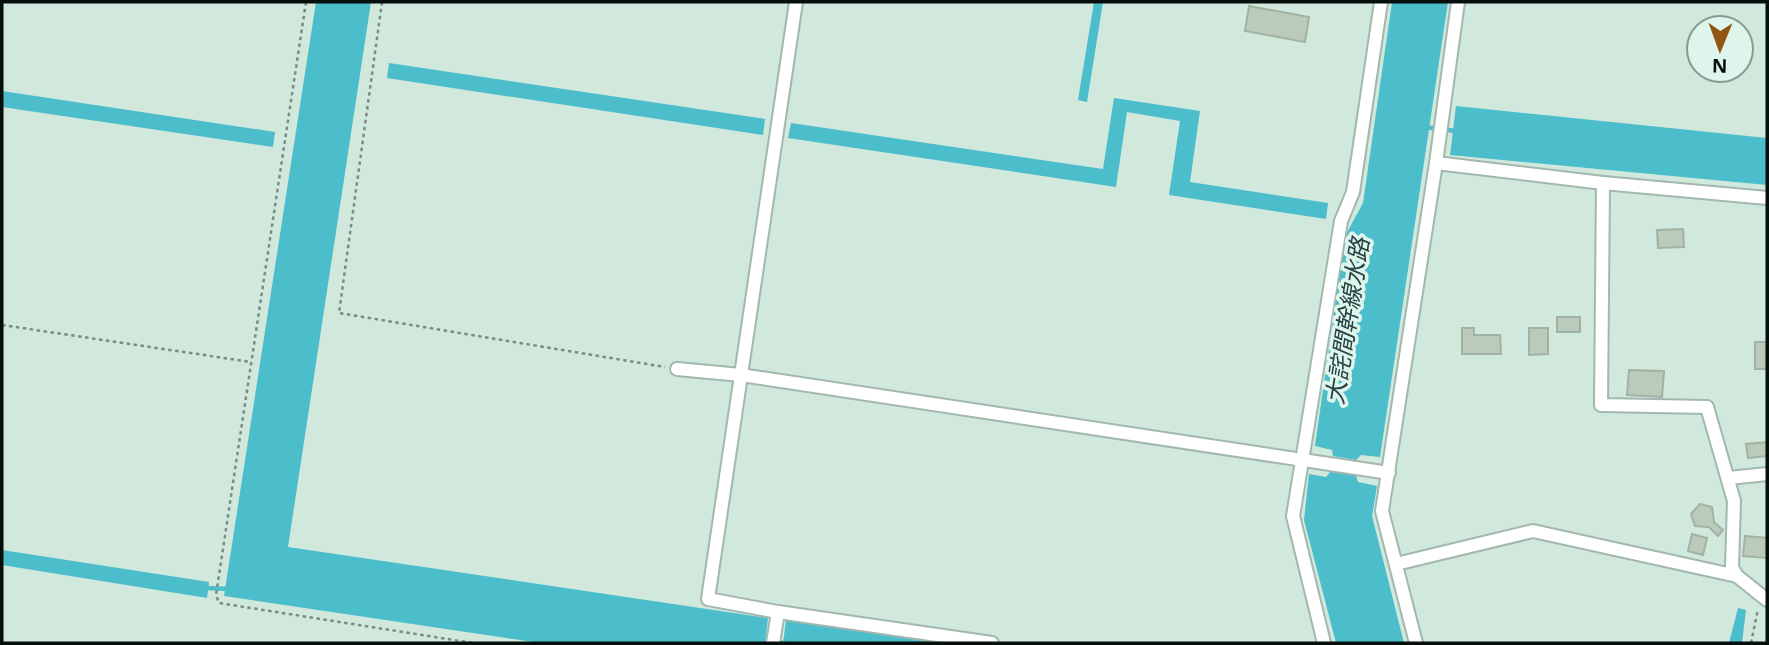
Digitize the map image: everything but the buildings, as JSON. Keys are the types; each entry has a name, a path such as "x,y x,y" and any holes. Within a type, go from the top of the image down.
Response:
{"street":[{"path":"796,2 708,599 778,612 992,643"},
{"path":"1324,643 1293,524 1301,460 1341,221 1353,192 1381,2"},
{"path":"1416,643 1382,511 1458,2"},
{"path":"1436,163 1603,183 1767,198"},
{"path":"1603,183 1601,405 1707,407 1734,501 1730,556 1737,576"},
{"path":"677,369 741,375 1389,473"},
{"path":"1729,478 1767,474"},
{"path":"1396,564 1533,531 1737,576 1764,597"},
{"path":"774,640 778,612"}],"path":[{"path":"306,2 216,595 219,603 473,643"},
{"path":"382,2 339,313 677,369"},
{"path":"2,326 251,362"},
{"path":"1751,643 1764,597"}],"water":[{"path":"316,2 371,2 288,547 768,618 765,643 540,643 224,596"},
{"path":"1094,2 1103,2 1087,102 1078,100"},
{"name":"大詫間幹線水路","path":"1392,2 1448,2 1380,457 1361,455 1356,460 1333,456 1332,450 1315,446 1345,236 1363,203"},
{"path":"389,63 765,119 763,135 387,78"},
{"path":"2,91 275,132 273,147 2,107"},
{"path":"1114,98 1200,111 1190,182 1328,203 1326,219 1169,195 1180,121 1127,112 1116,187 788,138 791,123 1103,169"},
{"path":"1456,106 1767,138 1767,185 1450,155"},
{"path":"1331,471 1356,475 1358,482 1377,486 1372,516 1404,643 1336,643 1304,520 1309,474 1326,477"},
{"path":"2,550 209,582 207,598 2,565"},
{"path":"1738,608 1746,610 1742,643 1729,643"},
{"path":"786,620 941,643 783,643"}],"waterway":[{"path":"1423,127 1456,131"},
{"path":"205,588 231,589"},
{"path":"761,640 784,643"}]}
